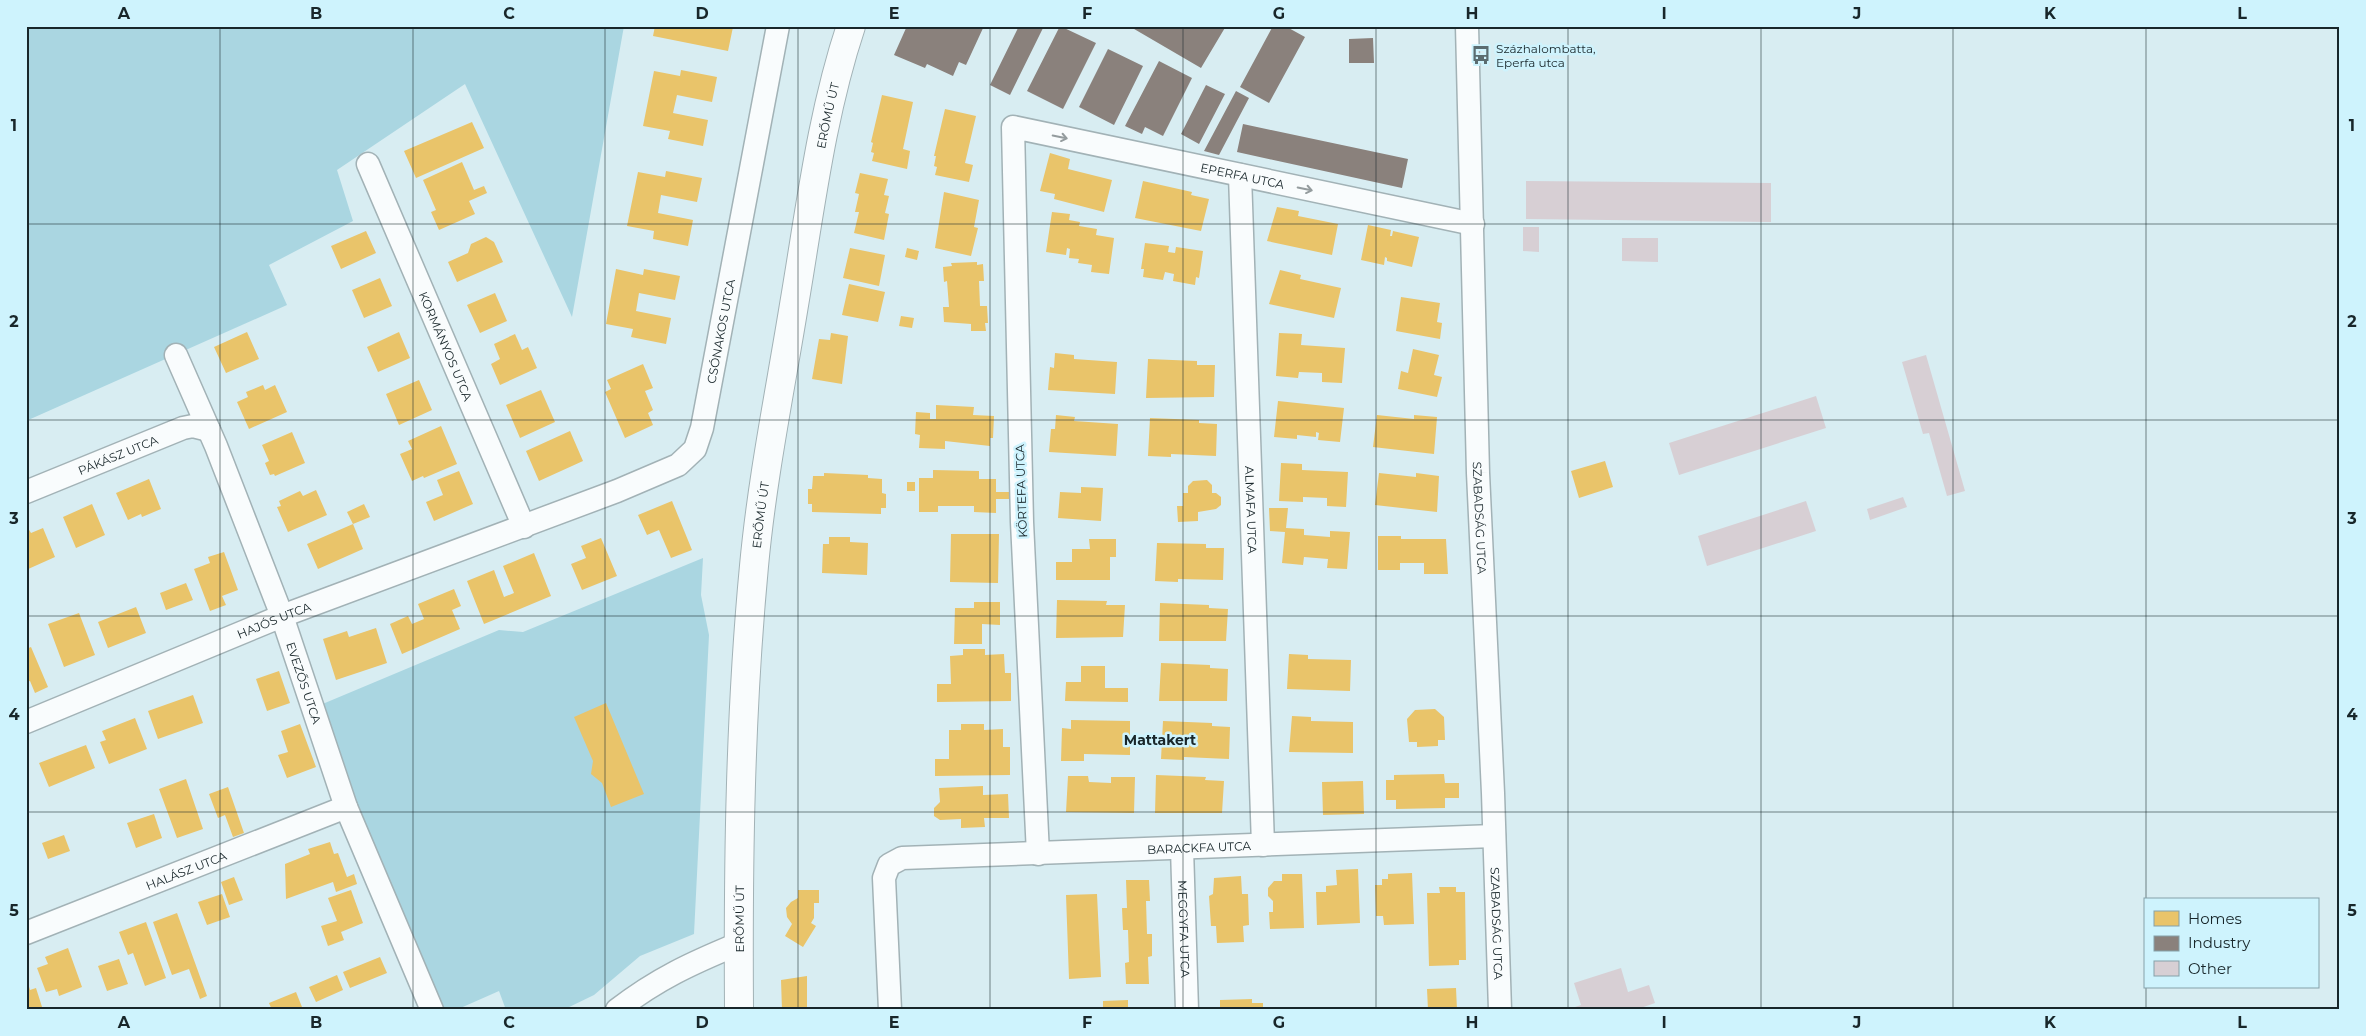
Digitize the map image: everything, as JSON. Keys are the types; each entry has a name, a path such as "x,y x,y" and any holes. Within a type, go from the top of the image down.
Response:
{"street":[{"name":"CSÓNAKOS UTCA","path":"524,527 678,464 695,449 702,428 717,352 778,26"},
{"name":"ERŐMŰ ÚT","path":"739,1010 737,897 741,767 754,564 821,143 837,69 851,26"},
{"name":"SZABADSÁG UTCA","path":"1467,26 1478,473 1500,1010"},
{"name":"EPERFA UTCA","path":"1013,127 1473,224"},
{"name":"KÖRTEFA UTCA","path":"1013,127 1022,522 1038,854"},
{"name":"KORMÁNYOS UTCA","path":"368,164 524,527"},
{"name":"ALMAFA UTCA","path":"1240,176 1263,845"},
{"name":"EVEZŐS UTCA","path":"176,355 209,430 282,616 346,807 432,1010"},
{"name":"PÁKÁSZ UTCA","path":"26,492 183,428 193,426 209,430"},
{"name":"HAJÓS UTCA","path":"26,722 282,616 524,527"},
{"name":"HALÁSZ UTCA","path":"26,933 346,807"},
{"name":"BARACKFA UTCA","path":"890,1010 884,878 889,864 902,858 1494,836"},
{"name":"MEGGYFA UTCA","path":"1182,848 1187,1010"},
{"path":"617,1010 642,990 669,974 738,944"}],"shaded area":[{"path":"26,26 624,26 572,317 465,84 337,170 353,221 269,265 287,305 26,421"},
{"path":"703,558 701,595 709,635 694,934 640,956 594,995 563,1010 506,1010 499,991 456,1010 430,1010 313,708 499,630 523,632"}],"building: Homes":[{"path":"655,26 733,27 728,51 653,36"},
{"path":"681,70 717,77 712,102 677,95 673,113 708,120 703,146 668,139 670,131 643,126 654,71 680,76"},
{"path":"882,95 913,102 903,149 910,151 907,169 872,161 874,153 871,152 873,143 871,142"},
{"path":"945,109 976,116 965,163 973,165 969,182 935,175 937,167 934,166 936,156 934,156"},
{"path":"472,122 484,148 416,178 404,151"},
{"path":"1050,153 1070,159 1068,169 1112,180 1104,212 1054,199 1055,194 1040,191"},
{"path":"462,162 474,190 484,186 487,193 469,201 475,214 439,230 431,212 436,210 423,180"},
{"path":"666,171 702,178 697,202 661,195 658,213 693,220 688,246 653,239 654,231 627,226 638,172 665,177"},
{"path":"860,173 888,179 884,195 889,196 885,213 889,214 884,240 854,233 859,212 855,212 859,194 855,193"},
{"path":"1143,181 1192,192 1191,195 1209,199 1201,231 1135,218"},
{"path":"944,192 979,200 974,227 978,228 971,256 935,248"},
{"path":"1277,207 1299,211 1298,216 1338,224 1332,255 1267,241"},
{"path":"1052,212 1070,214 1069,220 1080,222 1079,226 1097,229 1096,235 1114,238 1109,274 1091,272 1092,265 1078,263 1079,259 1069,258 1070,249 1067,248 1066,255 1046,252"},
{"path":"1368,225 1391,230 1390,236 1392,236 1393,231 1419,237 1412,267 1387,261 1385,257 1384,265 1361,260"},
{"path":"366,231 376,253 341,269 331,246"},
{"path":"486,237 494,242 503,262 457,282 448,262 468,253 471,244"},
{"path":"1145,243 1169,246 1168,252 1175,253 1176,247 1203,251 1199,278 1196,277 1195,285 1173,281 1174,274 1165,272 1163,280 1143,277 1144,269 1141,269"},
{"path":"850,248 885,255 879,286 843,278"},
{"path":"907,248 919,251 917,260 905,257"},
{"path":"977,262 977,265 983,264 984,281 979,281 980,306 987,306 988,323 985,323 986,331 971,331 971,324 944,322 943,307 949,307 947,281 944,282 943,267 952,266 951,263"},
{"path":"616,269 643,275 644,269 680,276 675,300 639,293 636,311 671,318 666,344 631,337 633,329 606,324"},
{"path":"1280,270 1301,275 1300,279 1341,288 1334,318 1269,304"},
{"path":"380,278 392,306 364,318 352,290"},
{"path":"849,284 885,292 878,322 842,315"},
{"path":"495,293 507,321 480,333 467,305"},
{"path":"1401,297 1440,303 1437,322 1442,323 1440,339 1396,331"},
{"path":"901,316 914,318 912,328 899,326"},
{"path":"247,332 259,359 226,373 214,347"},
{"path":"399,332 410,358 378,372 367,347"},
{"path":"831,333 848,336 842,384 812,379 819,339 830,340"},
{"path":"1279,333 1302,334 1301,345 1345,348 1342,383 1322,382 1322,373 1299,372 1298,378 1276,376"},
{"path":"515,334 522,350 528,347 537,368 500,385 491,364 500,359 494,344"},
{"path":"1413,349 1439,355 1434,375 1442,377 1437,397 1398,389 1401,371 1408,373"},
{"path":"1055,353 1074,355 1074,359 1117,362 1115,394 1048,390 1050,367 1054,368"},
{"path":"1148,359 1197,361 1197,365 1215,365 1214,397 1146,398"},
{"path":"643,364 653,388 645,391 653,410 648,413 653,425 625,438 605,392 611,389 607,380"},
{"path":"419,380 432,410 399,425 386,394"},
{"path":"263,385 265,390 275,385 287,412 249,429 237,402 248,397 246,392"},
{"path":"541,390 555,422 520,438 506,405"},
{"path":"1278,401 1344,408 1340,442 1318,440 1319,433 1316,432 1316,437 1297,435 1297,439 1274,437"},
{"path":"936,405 974,407 973,415 994,416 993,438 990,438 990,446 945,441 945,449 919,448 920,435 915,434 916,412 930,413 930,419 936,419"},
{"path":"1056,415 1075,417 1074,421 1118,424 1116,456 1049,452 1051,429 1055,429"},
{"path":"1377,415 1414,419 1414,415 1437,417 1434,454 1373,447"},
{"path":"1150,418 1199,420 1199,423 1217,424 1216,456 1171,454 1171,457 1148,456"},
{"path":"441,426 457,464 412,481 400,454 412,449 408,441"},
{"path":"570,431 583,461 539,481 526,451"},
{"path":"292,432 305,463 275,476 274,474 270,475 265,463 269,461 262,445"},
{"path":"1605,461 1613,487 1579,498 1571,471"},
{"path":"1281,463 1302,464 1302,470 1348,472 1346,507 1327,506 1327,498 1303,497 1303,502 1279,501"},
{"path":"933,470 979,471 979,479 996,479 996,492 1009,492 1009,499 996,499 996,513 974,512 974,506 938,506 938,512 919,512 919,478 933,478"},
{"path":"459,471 473,504 434,521 426,502 443,495 437,480"},
{"path":"824,473 868,475 868,478 882,479 882,493 886,494 886,508 881,508 881,514 812,512 812,504 808,504 808,489 812,489 813,476 824,476"},
{"path":"1379,473 1416,477 1416,473 1439,476 1437,512 1375,505"},
{"path":"149,479 161,509 142,517 141,514 128,520 116,493"},
{"path":"1207,480 1212,485 1212,493 1216,493 1221,497 1221,505 1216,509 1198,512 1198,521 1178,522 1177,506 1183,506 1183,493 1188,493 1188,486 1193,481"},
{"path":"907,482 915,482 915,491 907,491"},
{"path":"1081,487 1103,488 1101,521 1058,518 1060,492 1081,493"},
{"path":"316,490 327,515 288,532 277,507 281,506 279,501 300,491 303,496"},
{"path":"672,501 692,550 671,558 659,530 647,535 638,515"},
{"path":"92,504 105,535 76,548 63,517"},
{"path":"364,504 370,517 353,524 347,512"},
{"path":"1269,508 1288,508 1286,528 1304,529 1304,535 1330,537 1330,531 1350,532 1347,569 1327,568 1328,559 1304,557 1303,565 1282,563 1285,532 1270,531"},
{"path":"353,524 363,549 318,569 307,544"},
{"path":"28,528 31,533 43,528 55,557 26,570 26,529"},
{"path":"951,534 999,534 998,583 950,582"},
{"path":"1378,536 1401,536 1401,539 1446,539 1448,574 1424,574 1424,563 1400,563 1400,570 1378,570"},
{"path":"829,537 850,537 850,542 868,543 867,575 822,573 823,544 829,544"},
{"path":"601,538 617,576 582,590 571,564 586,558 581,546"},
{"path":"1089,539 1116,539 1116,557 1110,557 1110,580 1056,580 1056,562 1072,562 1072,549 1090,549"},
{"path":"1157,543 1206,544 1206,548 1224,548 1223,580 1178,579 1178,582 1155,581"},
{"path":"224,552 238,590 222,596 226,605 210,611 194,569 210,563 208,557"},
{"path":"534,553 551,596 484,624 467,581 494,570 504,597 514,593 503,566"},
{"path":"186,583 193,600 166,610 160,593"},
{"path":"454,589 461,606 452,610 460,629 402,654 390,624 408,616 412,624 424,619 418,604"},
{"path":"1057,600 1107,601 1106,605 1125,605 1123,637 1056,638"},
{"path":"974,602 1000,602 1000,625 982,624 982,644 954,644 955,608 974,608"},
{"path":"1160,603 1209,605 1209,608 1228,609 1226,641 1159,641"},
{"path":"136,607 146,633 108,648 98,622"},
{"path":"79,613 95,655 64,667 48,624"},
{"path":"376,628 387,663 336,680 323,639 347,631 349,637"},
{"path":"31,647 48,687 35,693 30,681 26,682 26,649"},
{"path":"963,649 985,649 985,655 1004,654 1005,673 1011,673 1011,701 937,702 937,684 951,684 950,656 963,655"},
{"path":"1289,654 1308,655 1308,659 1351,660 1350,691 1287,689"},
{"path":"1161,663 1210,665 1210,668 1228,669 1227,701 1159,701"},
{"path":"1081,666 1105,666 1105,688 1128,688 1128,702 1065,701 1066,682 1081,682"},
{"path":"279,671 290,703 267,711 256,679"},
{"path":"193,695 203,723 158,739 148,711"},
{"path":"606,703 644,794 611,807 602,783 591,774 593,761 574,717"},
{"path":"1435,709 1444,717 1445,740 1438,740 1438,746 1417,747 1417,742 1409,742 1407,719 1415,710"},
{"path":"1292,716 1311,717 1311,721 1353,722 1353,753 1289,752"},
{"path":"135,718 147,749 109,764 100,742 106,740 102,731"},
{"path":"1071,720 1130,721 1130,755 1084,754 1084,761 1061,761 1062,728 1071,729"},
{"path":"1163,721 1212,723 1212,726 1230,727 1229,759 1184,757 1184,760 1161,759"},
{"path":"300,724 316,767 287,778 278,755 288,752 281,731"},
{"path":"961,724 984,724 984,730 1003,729 1003,747 1010,747 1010,775 935,776 935,759 949,759 949,730 961,730"},
{"path":"86,745 95,768 49,787 39,763"},
{"path":"1444,774 1445,783 1459,783 1459,798 1445,798 1445,808 1396,809 1396,800 1386,800 1386,780 1394,780 1394,775"},
{"path":"1156,775 1206,777 1205,780 1224,781 1222,813 1155,813"},
{"path":"1068,776 1088,776 1089,782 1111,783 1111,777 1135,777 1134,813 1066,812"},
{"path":"186,779 203,829 177,838 159,789"},
{"path":"1363,781 1364,814 1323,815 1322,782"},
{"path":"983,786 983,795 1008,794 1009,818 984,818 985,827 961,828 961,819 940,820 934,816 934,808 940,802 939,788"},
{"path":"228,787 244,833 233,837 225,815 218,818 209,794"},
{"path":"154,814 162,838 136,848 127,823"},
{"path":"64,835 70,851 48,859 42,843"},
{"path":"330,842 334,854 338,853 347,877 354,874 357,884 336,892 333,882 286,899 285,864 310,854 308,849"},
{"path":"1358,869 1360,923 1317,925 1316,892 1326,892 1326,886 1337,885 1336,870"},
{"path":"1412,873 1414,924 1384,925 1383,916 1376,916 1375,885 1382,885 1382,879 1388,879 1388,874"},
{"path":"1282,874 1302,874 1304,928 1270,929 1269,912 1273,912 1273,901 1268,896 1268,888 1274,881 1282,881"},
{"path":"1241,876 1242,894 1248,894 1249,925 1243,926 1244,942 1217,943 1216,926 1211,926 1209,896 1213,894 1214,878"},
{"path":"234,877 243,900 229,905 221,882"},
{"path":"1126,880 1149,880 1150,901 1146,901 1147,934 1152,934 1152,956 1148,957 1149,984 1126,984 1125,963 1129,962 1128,930 1123,930 1122,908 1127,908"},
{"path":"1439,887 1456,887 1456,892 1465,892 1466,960 1459,960 1459,965 1429,966 1427,893 1440,893"},
{"path":"351,890 363,923 341,932 344,940 328,946 321,926 337,921 328,898"},
{"path":"798,890 819,890 819,903 814,903 814,918 811,923 816,926 803,947 785,936 792,924 787,917 786,908 798,898"},
{"path":"222,894 230,917 207,925 198,902"},
{"path":"1097,894 1101,977 1069,979 1066,895"},
{"path":"177,913 207,996 200,999 189,969 172,975 153,922"},
{"path":"146,922 166,978 145,986 133,953 128,955 119,932"},
{"path":"68,948 82,987 59,996 57,989 46,992 37,968 48,964 45,957"},
{"path":"380,957 387,973 350,988 343,972"},
{"path":"119,959 128,984 107,991 98,966"},
{"path":"337,975 343,990 316,1002 309,987"},
{"path":"807,976 807,1010 782,1010 781,980"},
{"path":"27,980 30,990 36,988 43,1010 26,1010"},
{"path":"1456,988 1457,1010 1428,1010 1427,989"},
{"path":"296,992 302,1007 295,1010 272,1010 269,1003"},
{"path":"1252,999 1252,1003 1263,1003 1263,1010 1220,1010 1220,1000"},
{"path":"1128,1000 1128,1010 1103,1010 1103,1001"}],"building: Industry":[{"path":"907,26 984,26 966,65 959,62 953,76 927,64 925,68 894,55"},
{"path":"1019,26 1044,26 1010,95 990,85"},
{"path":"1060,26 1096,43 1063,109 1027,91"},
{"path":"1129,26 1226,26 1201,68"},
{"path":"1273,26 1285,26 1305,37 1269,103 1240,87"},
{"path":"1373,38 1374,63 1349,63 1349,39"},
{"path":"1108,49 1143,66 1114,125 1079,107"},
{"path":"1159,61 1192,78 1163,136 1145,127 1142,134 1125,126"},
{"path":"1206,85 1225,94 1199,144 1181,134"},
{"path":"1236,91 1249,98 1219,155 1204,151"},
{"path":"1243,124 1408,159 1402,188 1237,152"}],"building: Other":[{"path":"1526,181 1771,183 1771,222 1526,219"},
{"path":"1523,227 1539,227 1539,252 1523,251"},
{"path":"1622,238 1658,238 1658,262 1622,261"},
{"path":"1926,355 1965,491 1947,496 1929,433 1923,434 1902,362"},
{"path":"1816,396 1826,428 1679,475 1669,443"},
{"path":"1903,497 1907,507 1870,520 1867,509"},
{"path":"1806,501 1816,531 1707,566 1698,536"},
{"path":"1621,968 1628,992 1649,985 1655,1003 1635,1010 1566,1010 1581,1005 1574,983"}],"place":[{"name":"Százhalombatta, Eperfa utca","path":"1481,55"}],"district":[{"name":"Mattakert","path":"1160,740"}]}
